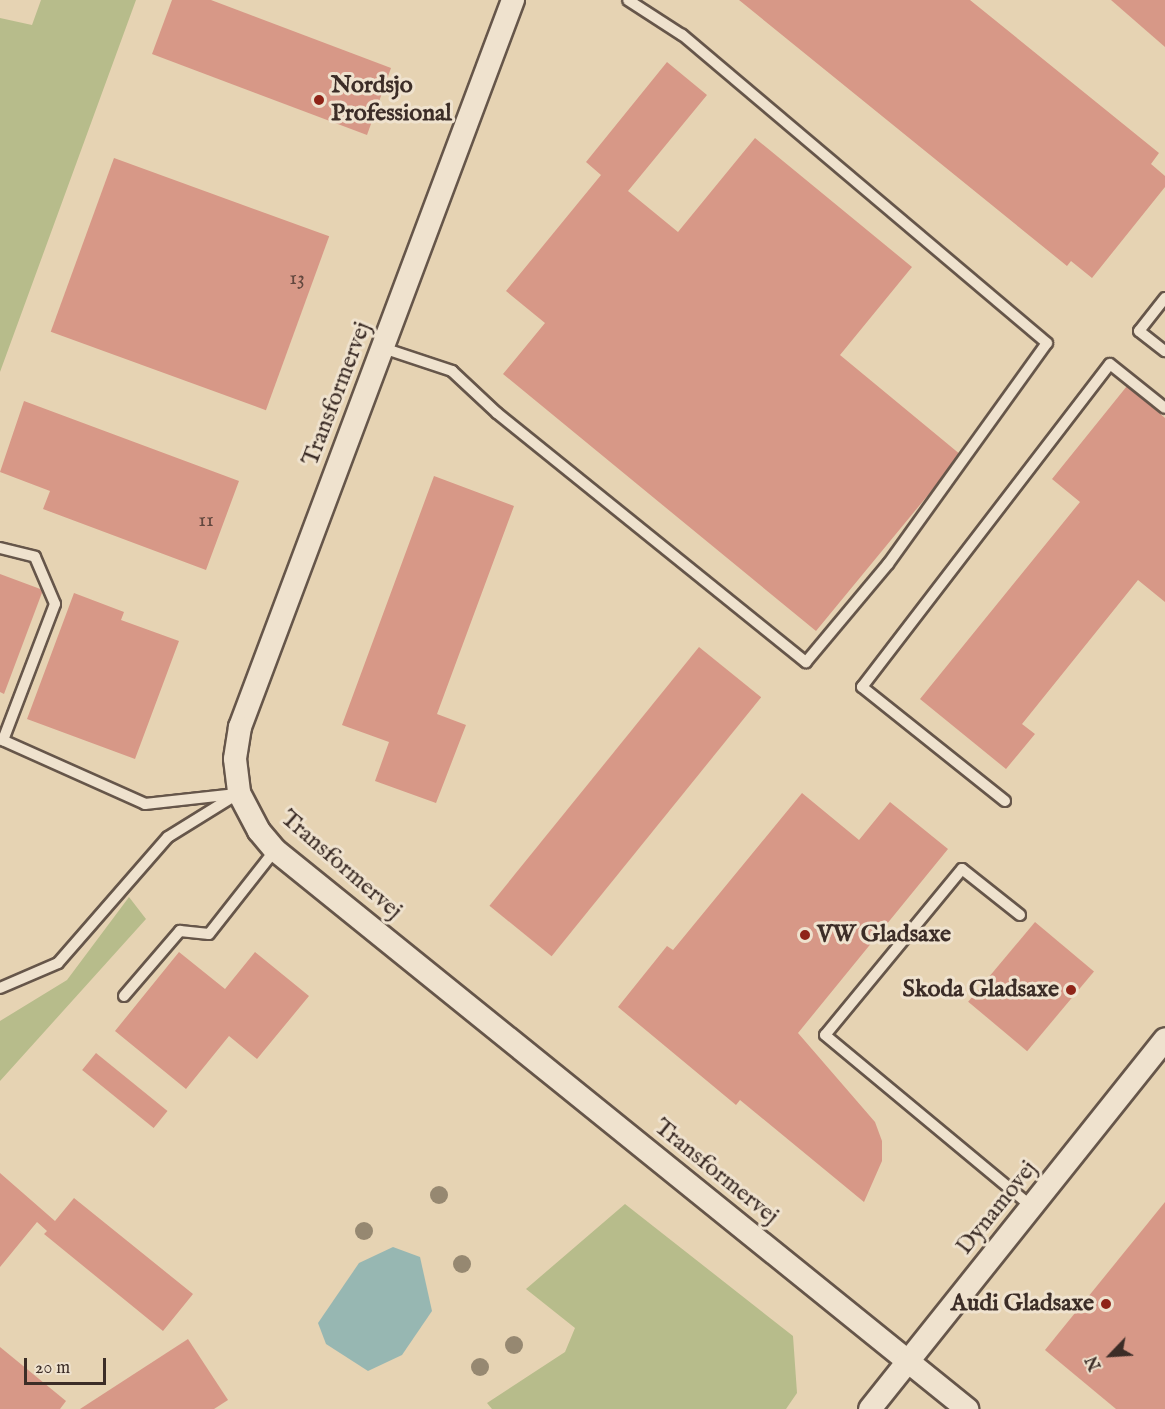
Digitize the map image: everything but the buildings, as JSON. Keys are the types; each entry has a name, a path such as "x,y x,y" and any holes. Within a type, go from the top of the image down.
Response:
{"street":[{"name":"Transformervej","path":"513,0 240,727 235,759 239,793 259,831 275,850 967,1409"},
{"name":"Dynamovej","path":"870,1409 1165,1040"}],"lane":[{"path":"383,348 452,370 497,413 806,662 888,564 1047,343 682,35 628,0"},
{"path":"1165,298 1139,331 1165,351"},
{"path":"1005,801 862,687 1110,364 1165,408"},
{"path":"0,549 35,557 55,604 1,740 145,804 239,793"},
{"path":"0,988 58,963 168,837 239,793"},
{"path":"124,996 180,932 209,934 275,850"},
{"path":"1020,915 962,869 825,1035 1032,1207"}],"green space":[{"path":"41,0 136,0 0,372 0,18 32,25"},
{"path":"129,897 146,919 0,1081 0,1021 67,980"},
{"path":"625,1204 793,1336 797,1393 786,1409 492,1409 487,1403 565,1352 575,1328 526,1289"}],"water":[{"path":"393,1247 420,1257 432,1311 402,1355 368,1371 326,1344 318,1323 359,1263"}],"place":[{"name":"Nordsjo Professional","path":"319,100"},
{"name":"VW Gladsaxe","path":"805,935"},
{"name":"Skoda Gladsaxe","path":"1071,990"},
{"name":"Audi Gladsaxe","path":"1106,1304"}]}
